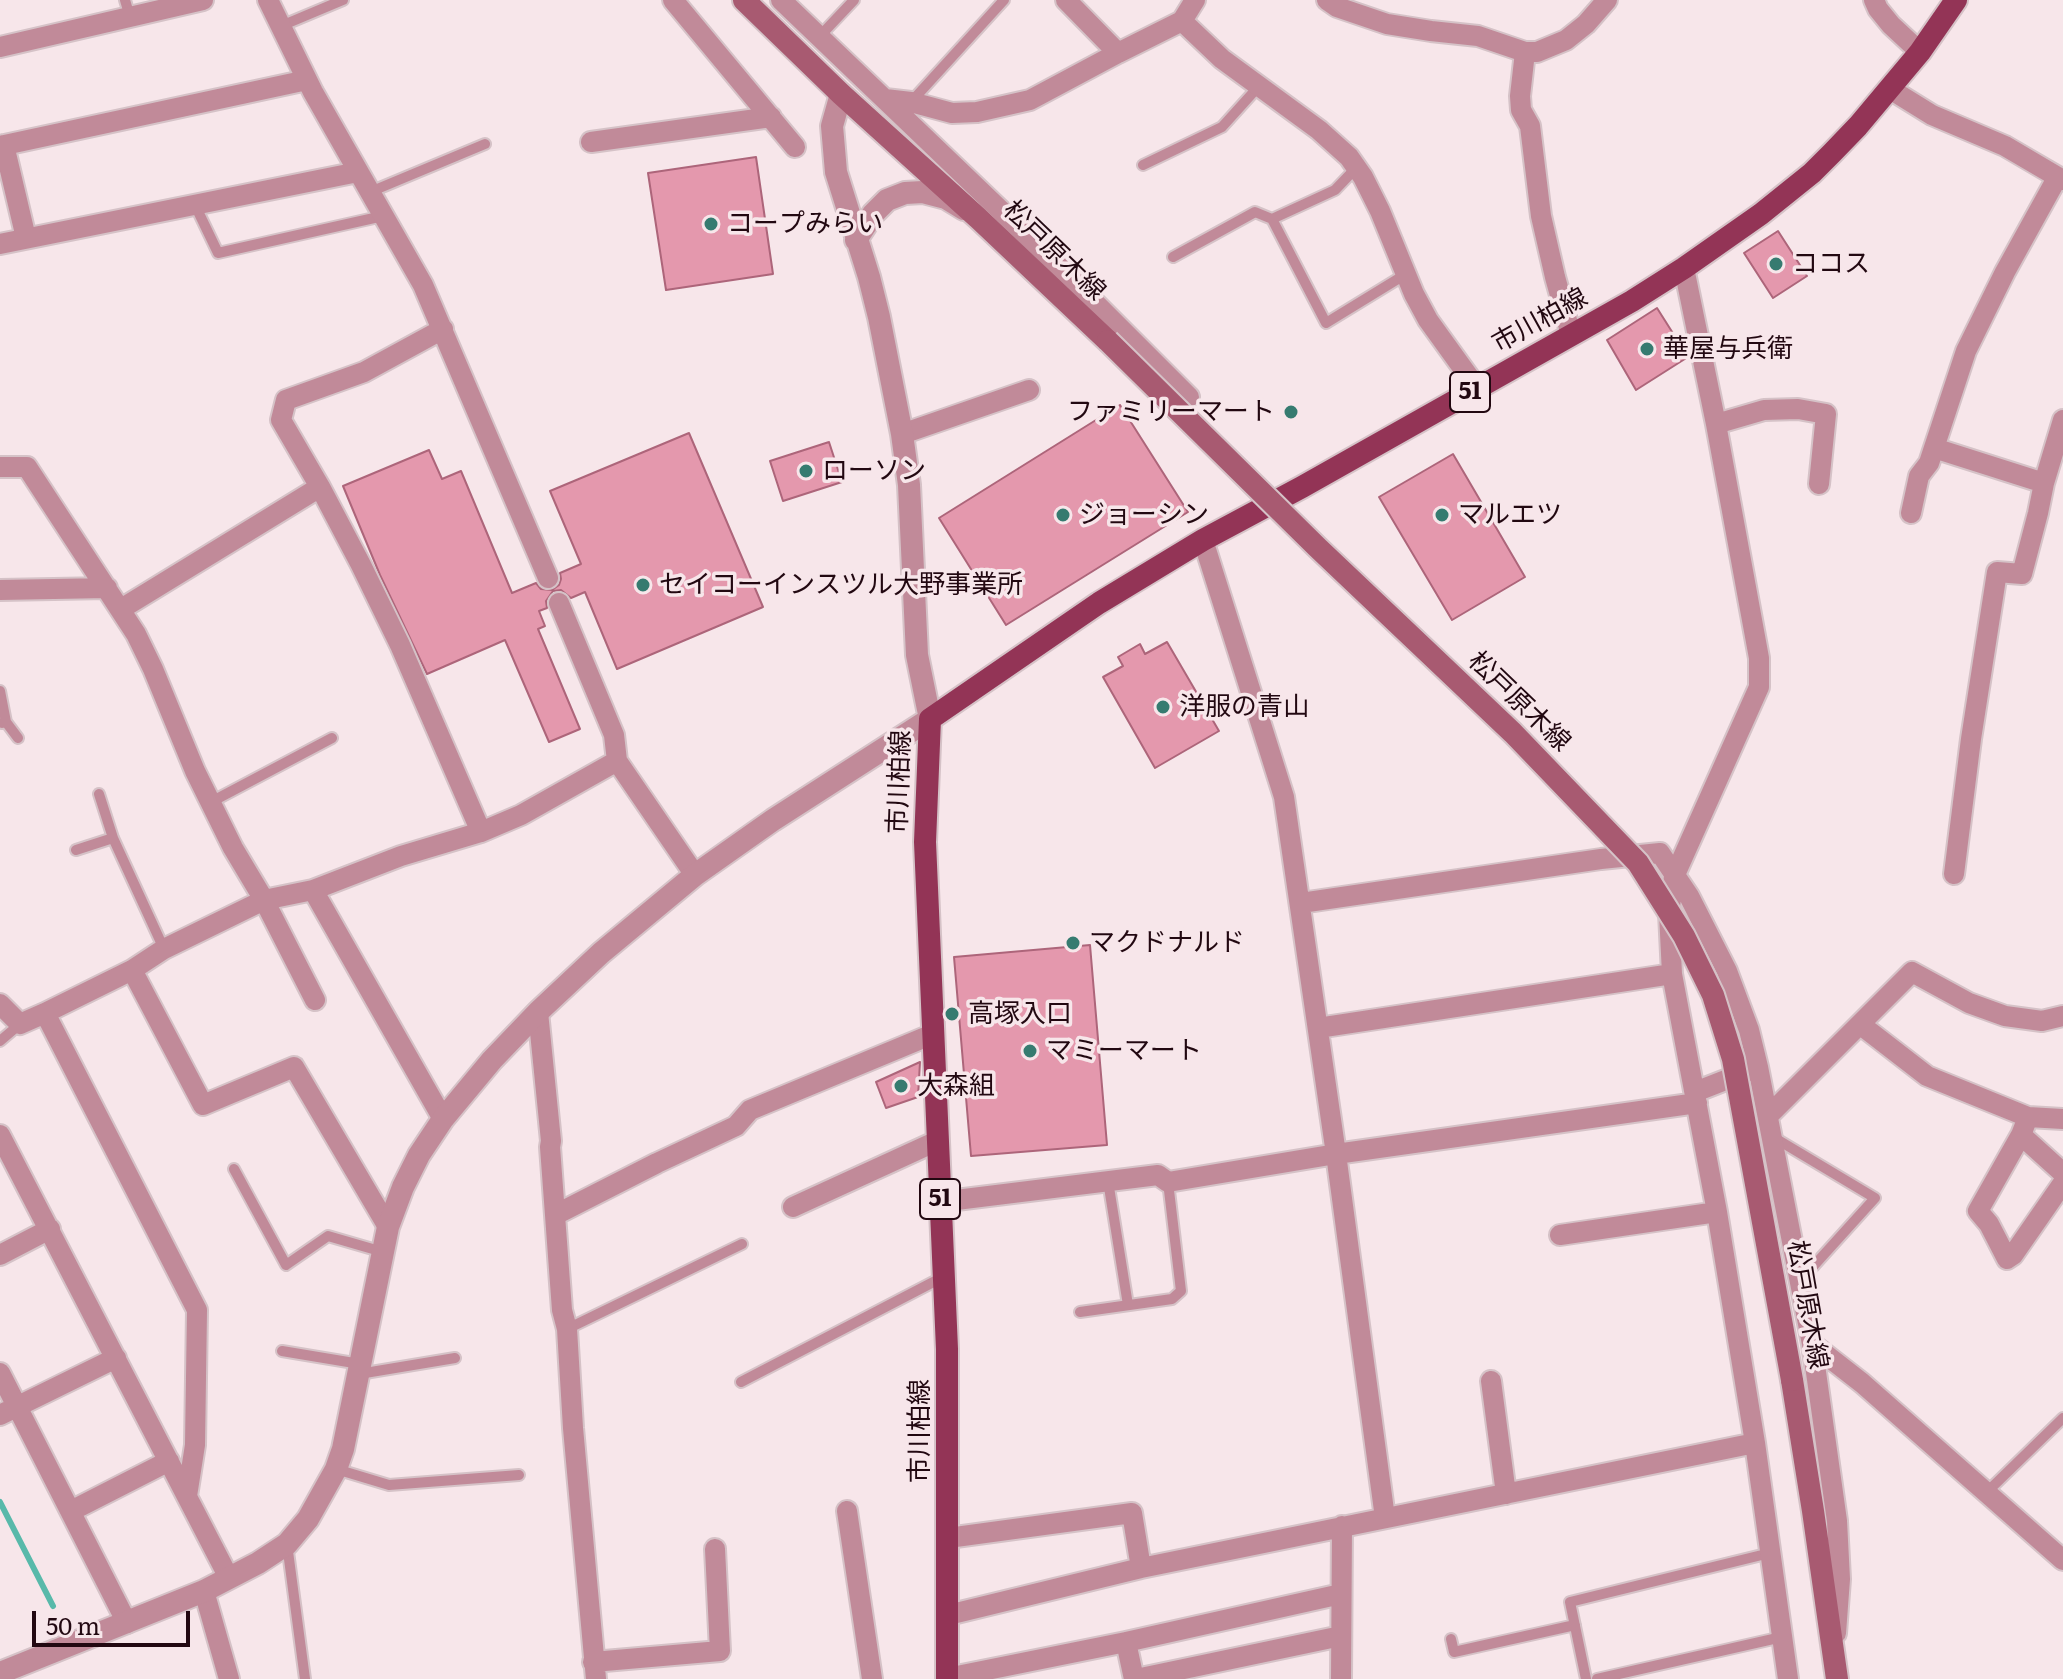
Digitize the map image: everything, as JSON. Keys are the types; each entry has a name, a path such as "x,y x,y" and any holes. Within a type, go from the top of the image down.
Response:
{"main road":[{"name":"松戸原木線","path":"744,0 1108,341 1318,548 1513,733 1638,863 1684,936 1713,995 1729,1046 1792,1380 1836,1670"},
{"name":"市川柏線","path":"947,1678 947,1349 925,842 930,719 1099,603 1203,540 1632,301 1684,268 1761,214 1812,173 1890,89 1956,0"}],"street":[{"path":"0,47 127,8 203,0"},
{"path":"268,0 307,80 423,285 548,578"},
{"path":"673,0 795,147"},
{"path":"781,0 1042,250 1189,397"},
{"path":"1066,0 1118,53"},
{"path":"885,99 952,113 977,112 1030,100 1182,21 1195,0"},
{"path":"1327,0 1337,7 1387,24 1478,36 1525,52 1537,52 1566,40 1586,24 1607,0"},
{"path":"1874,0 1891,25 1920,52"},
{"path":"1182,21 1222,59 1319,130 1349,157 1380,211 1428,320 1477,388"},
{"path":"1525,52 1521,110 1530,126 1541,216 1571,335"},
{"path":"26,238 2,145 307,80"},
{"path":"1890,89 1932,115 2005,146 2060,179 2005,272 1966,351 1929,463 1919,476 1911,513"},
{"path":"0,1673 204,1591 287,1544 308,1519 336,1469 343,1449 388,1227 419,1155 443,1119 492,1060 538,1012 601,953 695,875 773,820 930,719 917,655 910,512 902,434 869,277 836,172 832,126 841,94"},
{"path":"591,142 771,117"},
{"path":"0,244 358,172"},
{"path":"856,240 873,214 887,200 905,193 923,192 946,198 978,218"},
{"path":"1684,268 1759,658 1759,687 1674,877 1669,913 1672,974 1717,1212 1755,1443 1788,1679"},
{"path":"443,329 364,372 286,400 281,420 320,487 400,645 481,832"},
{"path":"902,434 1029,390"},
{"path":"1716,424 1764,410 1798,409 1826,414 1819,484"},
{"path":"1954,874 1997,572 2022,574 2063,420"},
{"path":"1934,448 2044,483"},
{"path":"0,467 27,467 136,634 195,771 315,1000"},
{"path":"121,609 320,487"},
{"path":"1203,540 1284,797 1385,1518"},
{"path":"0,590 107,588"},
{"path":"559,603 614,735 617,761 695,875"},
{"path":"0,1004 20,1024 132,970 164,949 264,900 313,890 401,856 481,832 521,815 617,761"},
{"path":"1301,903 1660,853 1689,896 1727,971 1749,1030 1758,1067 1812,1344 1837,1521 1840,1579 1836,1670"},
{"path":"313,890 443,1119"},
{"path":"132,970 203,1105 294,1067 388,1227"},
{"path":"1770,1126 1912,972 1969,1003 2005,1016 2042,1021 2063,1016"},
{"path":"1318,1028 1672,974"},
{"path":"538,1012 594,1671 720,1651 715,1549"},
{"path":"45,1013 197,1310 195,1445 187,1496"},
{"path":"1861,1025 1927,1076 2025,1126 2063,1173"},
{"path":"555,1215 736,1126 750,1110 933,1034"},
{"path":"940,1202 1158,1175 1168,1182 1696,1098 1758,1067"},
{"path":"2025,1126 2063,1119"},
{"path":"2025,1126 1978,1211 1989,1224 2007,1259 2013,1255 2063,1183"},
{"path":"0,1135 229,1578"},
{"path":"793,1207 937,1141"},
{"path":"1560,1235 1717,1212"},
{"path":"0,1255 50,1229"},
{"path":"1812,1344 1862,1383 2063,1560"},
{"path":"8,1410 116,1358"},
{"path":"0,1373 8,1410 71,1511 127,1623"},
{"path":"1491,1381 1506,1494"},
{"path":"1819,1403 1830,1389 1840,1384 1862,1383"},
{"path":"948,1615 1141,1568 1755,1443"},
{"path":"71,1511 169,1461"},
{"path":"847,1511 872,1679"},
{"path":"948,1538 1132,1513 1141,1568"},
{"path":"1341,1679 1342,1526"},
{"path":"204,1591 229,1679"},
{"path":"947,1678 1341,1594"},
{"path":"1126,1642 1135,1679 1341,1636"}],"lane":[{"path":"281,26 343,0"},
{"path":"820,36 854,0"},
{"path":"911,102 1004,0"},
{"path":"1143,165 1222,127 1259,86"},
{"path":"370,192 485,144"},
{"path":"1272,219 1335,190 1357,167"},
{"path":"195,205 218,253 383,216"},
{"path":"1173,257 1255,212 1272,219 1326,323 1406,274"},
{"path":"0,691 3,722 18,738"},
{"path":"211,802 332,738"},
{"path":"99,794 113,838 164,949"},
{"path":"76,850 113,838"},
{"path":"0,1041 20,1024"},
{"path":"1770,1126 1875,1198 1800,1281"},
{"path":"234,1169 286,1265 328,1236 383,1252"},
{"path":"1108,1181 1128,1305"},
{"path":"1080,1312 1172,1299 1181,1291 1168,1182"},
{"path":"567,1329 742,1244"},
{"path":"741,1382 943,1277"},
{"path":"282,1351 359,1369 455,1358"},
{"path":"1987,1492 2063,1418"},
{"path":"336,1469 389,1485 519,1475"},
{"path":"287,1544 305,1679"},
{"path":"1586,1679 1570,1602 1770,1553"},
{"path":"1451,1639 1454,1652 1575,1625"},
{"path":"1597,1679 1782,1637"}],"building":[{"name":"コープみらい","path":"756,157 773,274 666,290 648,173"},
{"name":"ココス","path":"1778,231 1807,276 1773,298 1744,253"},
{"name":"華屋与兵衛","path":"1657,308 1688,357 1636,390 1607,340"},
{"name":"ジョーシン","path":"1120,405 1188,512 1006,625 939,518"},
{"name":"セイコーインスツル大野事業所","path":"689,433 763,607 617,669 585,592 571,598 561,590 553,591 546,601 547,608 539,611 545,626 538,629 580,729 549,742 505,640 427,674 380,575 343,486 429,450 442,479 461,471 512,593 536,583 541,589 552,590 559,585 560,573 581,564 550,491"},
{"name":"ローソン","path":"829,442 842,482 783,501 770,461"},
{"path":"1453,454 1525,577 1452,620 1379,497"},
{"path":"1167,642 1219,731 1155,768 1103,677 1123,666 1118,657 1140,644 1145,654"},
{"name":"マミーマート","path":"1090,945 1107,1145 971,1156 954,957"},
{"path":"920,1062 918,1097 886,1108 876,1082"}],"waterway":[{"path":"0,1502 53,1606"}],"place":[{"name":"コープみらい","path":"711,224"},
{"name":"ココス","path":"1776,264"},
{"name":"華屋与兵衛","path":"1647,349"},
{"name":"ファミリーマート","path":"1291,412"},
{"name":"ローソン","path":"806,471"},
{"name":"ジョーシン","path":"1063,515"},
{"name":"マルエツ","path":"1442,515"},
{"name":"セイコーインスツル大野事業所","path":"643,585"},
{"name":"洋服の青山","path":"1163,707"},
{"name":"マクドナルド","path":"1073,943"},
{"name":"高塚入口","path":"952,1014"},
{"name":"マミーマート","path":"1030,1051"},
{"name":"大森組","path":"901,1086"}]}
